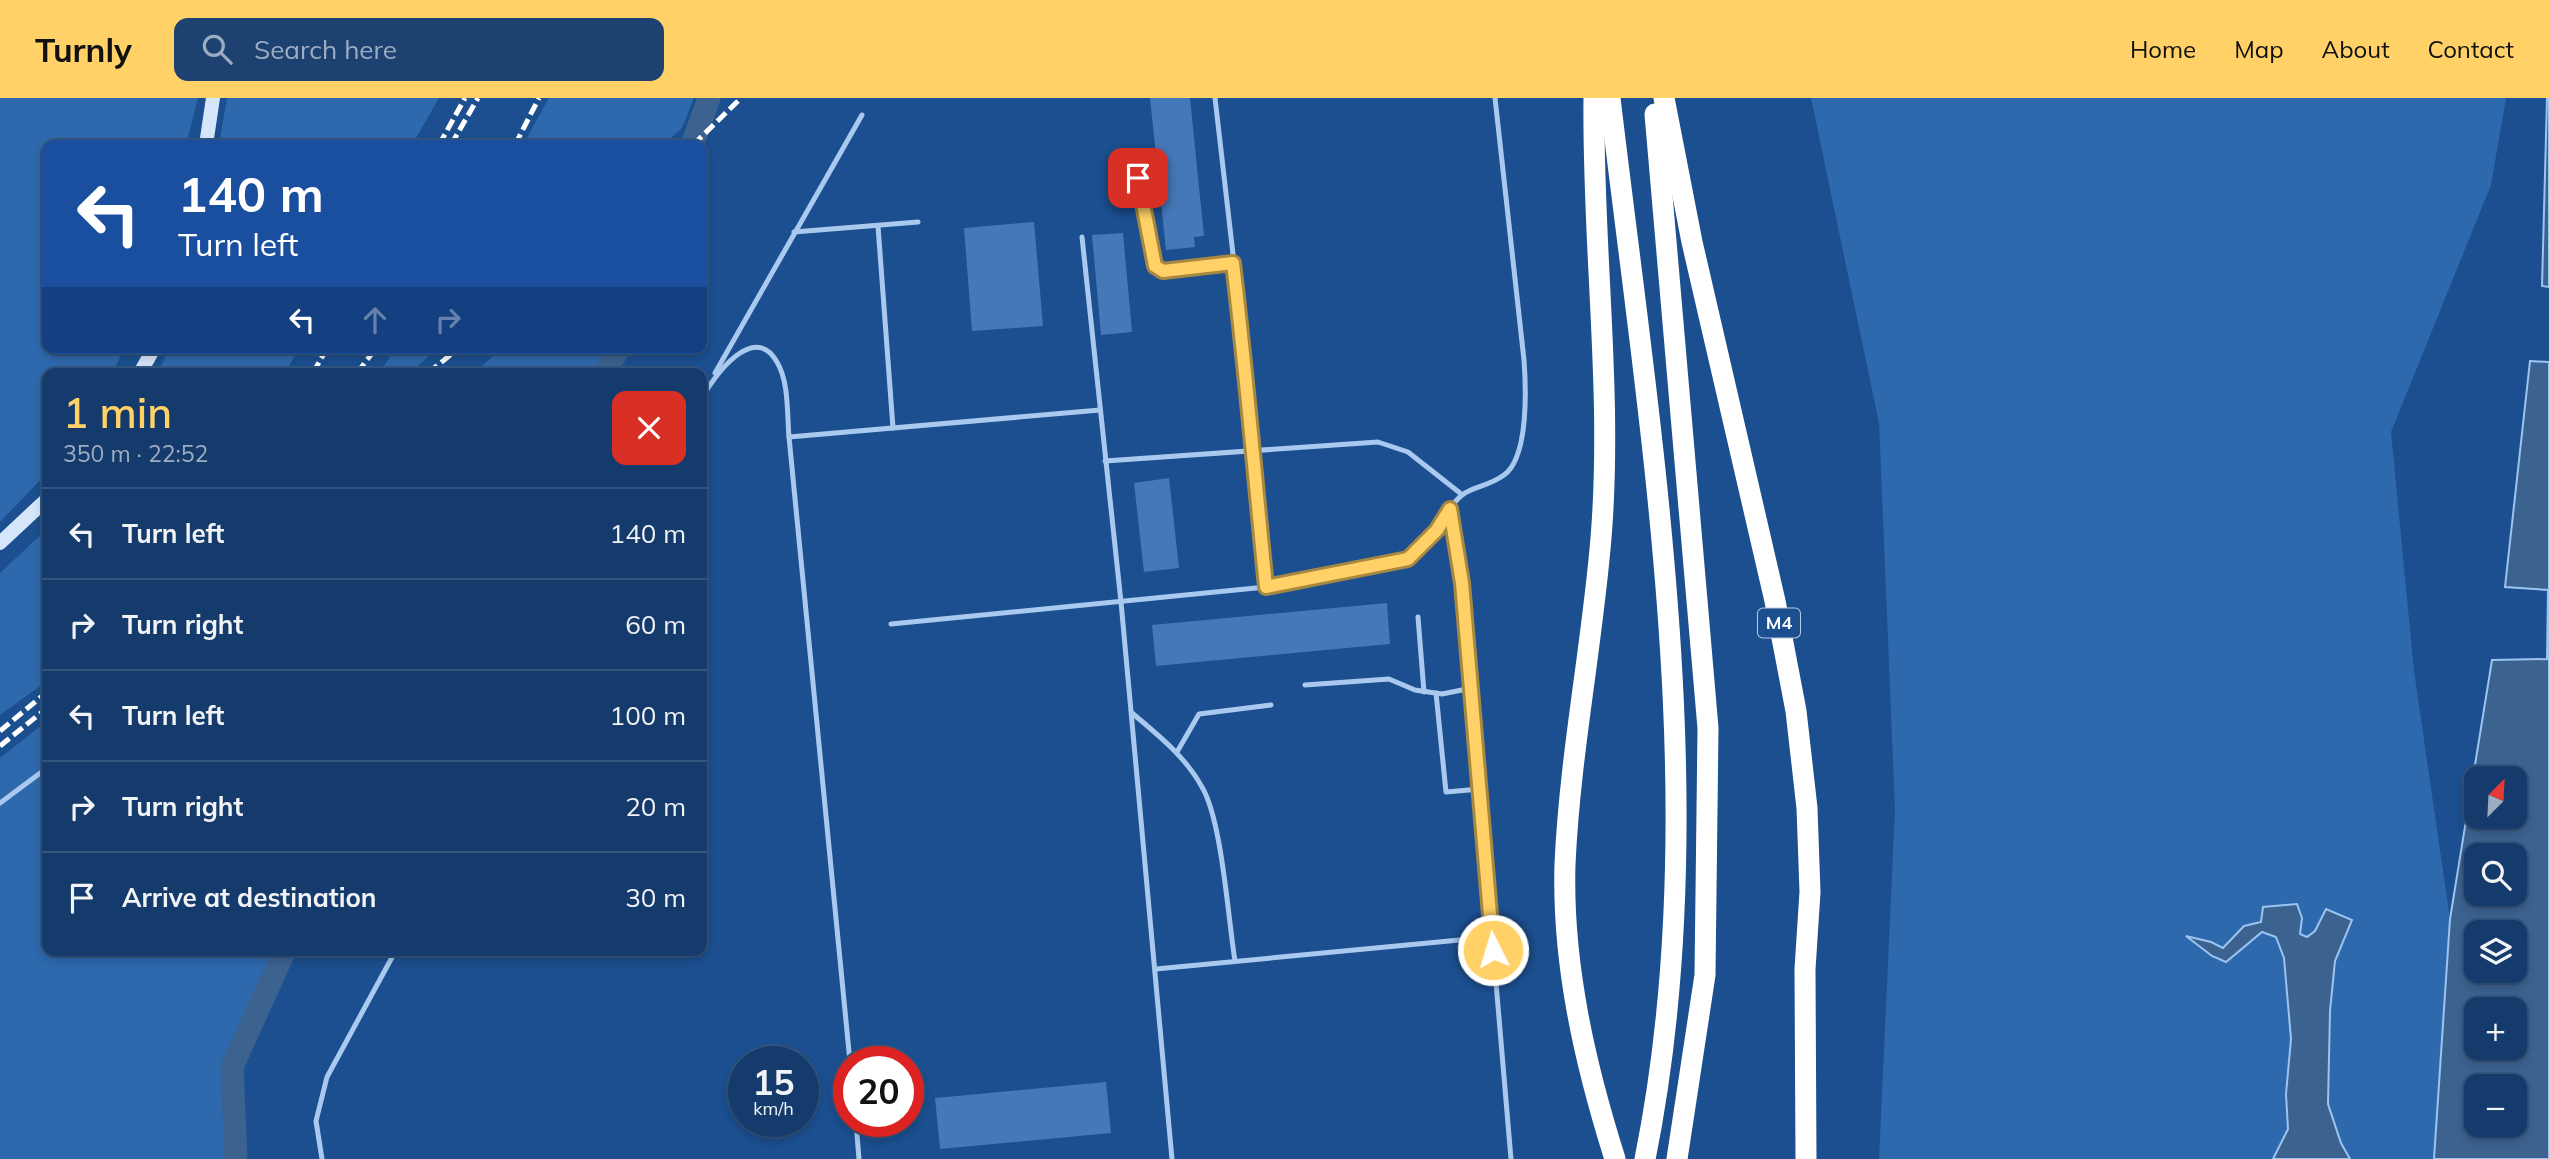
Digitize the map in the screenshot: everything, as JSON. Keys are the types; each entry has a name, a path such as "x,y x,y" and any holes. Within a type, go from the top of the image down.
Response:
{"highway":[{"path":"1594,98 1605,402 1602,513 1573,764 1565,866 1569,961 1589,1069 1615,1159"},
{"path":"1610,98 1650,435 1676,725 1678,840 1668,982 1659,1075 1644,1159"},
{"path":"1653,98 1708,728 1706,975 1677,1159"},
{"name":"M4","path":"1664,98 1689,229 1775,601 1796,711 1807,808 1810,892 1805,969 1805,1159"}],"main road":[{"path":"207,140 214,98"},
{"path":"0,543 42,504"}],"lane":[{"path":"1215,98 1252,419 1252,451 1266,587"},
{"path":"891,624 1266,587 1408,559 1437,530 1460,493 1504,475 1515,463 1521,440 1526,387 1495,98"},
{"path":"707,388 862,115"},
{"path":"1138,178 1155,266 1163,271 1233,263"},
{"path":"794,232 918,222"},
{"path":"877,226 893,428"},
{"path":"1082,237 1132,712 1172,1159"},
{"path":"709,385 736,354 748,348 764,349 777,361 783,379 848,1046"},
{"path":"789,437 1100,410"},
{"path":"1105,461 1378,442 1394,445 1408,452 1460,493"},
{"path":"1450,509 1462,583 1472,688 1511,1159"},
{"path":"1418,617 1424,692"},
{"path":"1305,685 1389,679 1436,694 1472,688"},
{"path":"1436,694 1446,792 1480,789"},
{"path":"1177,752 1199,714 1271,705"},
{"path":"1132,712 1177,752 1203,788 1213,816 1235,961"},
{"path":"0,803 42,772"},
{"path":"1156,969 1470,939 1484,935 1491,924"},
{"path":"322,1159 316,1121 327,1077 394,956"},
{"path":"857,1137 859,1159"}],"shaded area":[{"path":"0,98 198,98 187,140 42,140 42,354 121,354 115,368 42,368 42,478 0,522"},
{"path":"227,98 439,98 415,140 220,140"},
{"path":"549,98 694,98 682,128 669,140 526,140"},
{"path":"1811,98 2506,98 2491,185 2391,432 2414,671 2450,919 2434,1159 1879,1159 1895,809 1879,423"},
{"path":"2549,98 2549,287 2542,286"},
{"path":"166,354 296,354 288,368 160,368"},
{"path":"392,354 431,354 416,368 382,368"},
{"path":"495,354 616,354 608,368 480,368"},
{"path":"2530,361 2549,362 2549,1159 2434,1159 2450,919 2464,830 2527,830 2527,766 2475,766 2492,660 2547,659 2548,590 2505,587"},
{"path":"42,534 42,685 0,715 0,573"},
{"path":"42,725 42,956 282,956 232,1066 236,1159 0,1159 0,758"},
{"path":"2297,904 2302,918 2300,934 2307,937 2315,931 2326,909 2352,920 2335,961 2330,1011 2328,1104 2341,1143 2350,1159 2273,1159 2288,1129 2286,1094 2291,1039 2284,958 2276,937 2262,932 2226,962 2212,956 2186,936 2223,948 2244,926 2261,922 2263,907"}],"building":[{"path":"1150,98 1190,98 1204,236 1194,237 1195,247 1166,250"},
{"path":"1034,222 1043,326 972,331 964,228"},
{"path":"1123,233 1132,332 1101,335 1092,235"},
{"path":"1169,478 1179,568 1144,572 1134,483"},
{"path":"1387,603 1390,644 1156,666 1152,625"},
{"path":"1106,1082 1111,1133 940,1149 935,1098"}],"waterway":[{"path":"694,140 709,98"},
{"path":"608,368 616,354"},
{"path":"236,1159 232,1067 282,956"}],"railway":[{"path":"442,140 465,98"},
{"path":"454,140 478,98"},
{"path":"518,140 539,98"},
{"path":"698,140 741,98"},
{"path":"316,368 324,354"},
{"path":"361,368 371,354"},
{"path":"434,368 452,354"},
{"path":"0,731 42,696"},
{"path":"0,746 42,712"}],"route":[{"path":"1138,178 1151,257 1155,266 1163,271 1233,263 1252,419 1252,451 1266,587 1408,559 1437,530 1450,509 1462,583 1493,950"}]}
